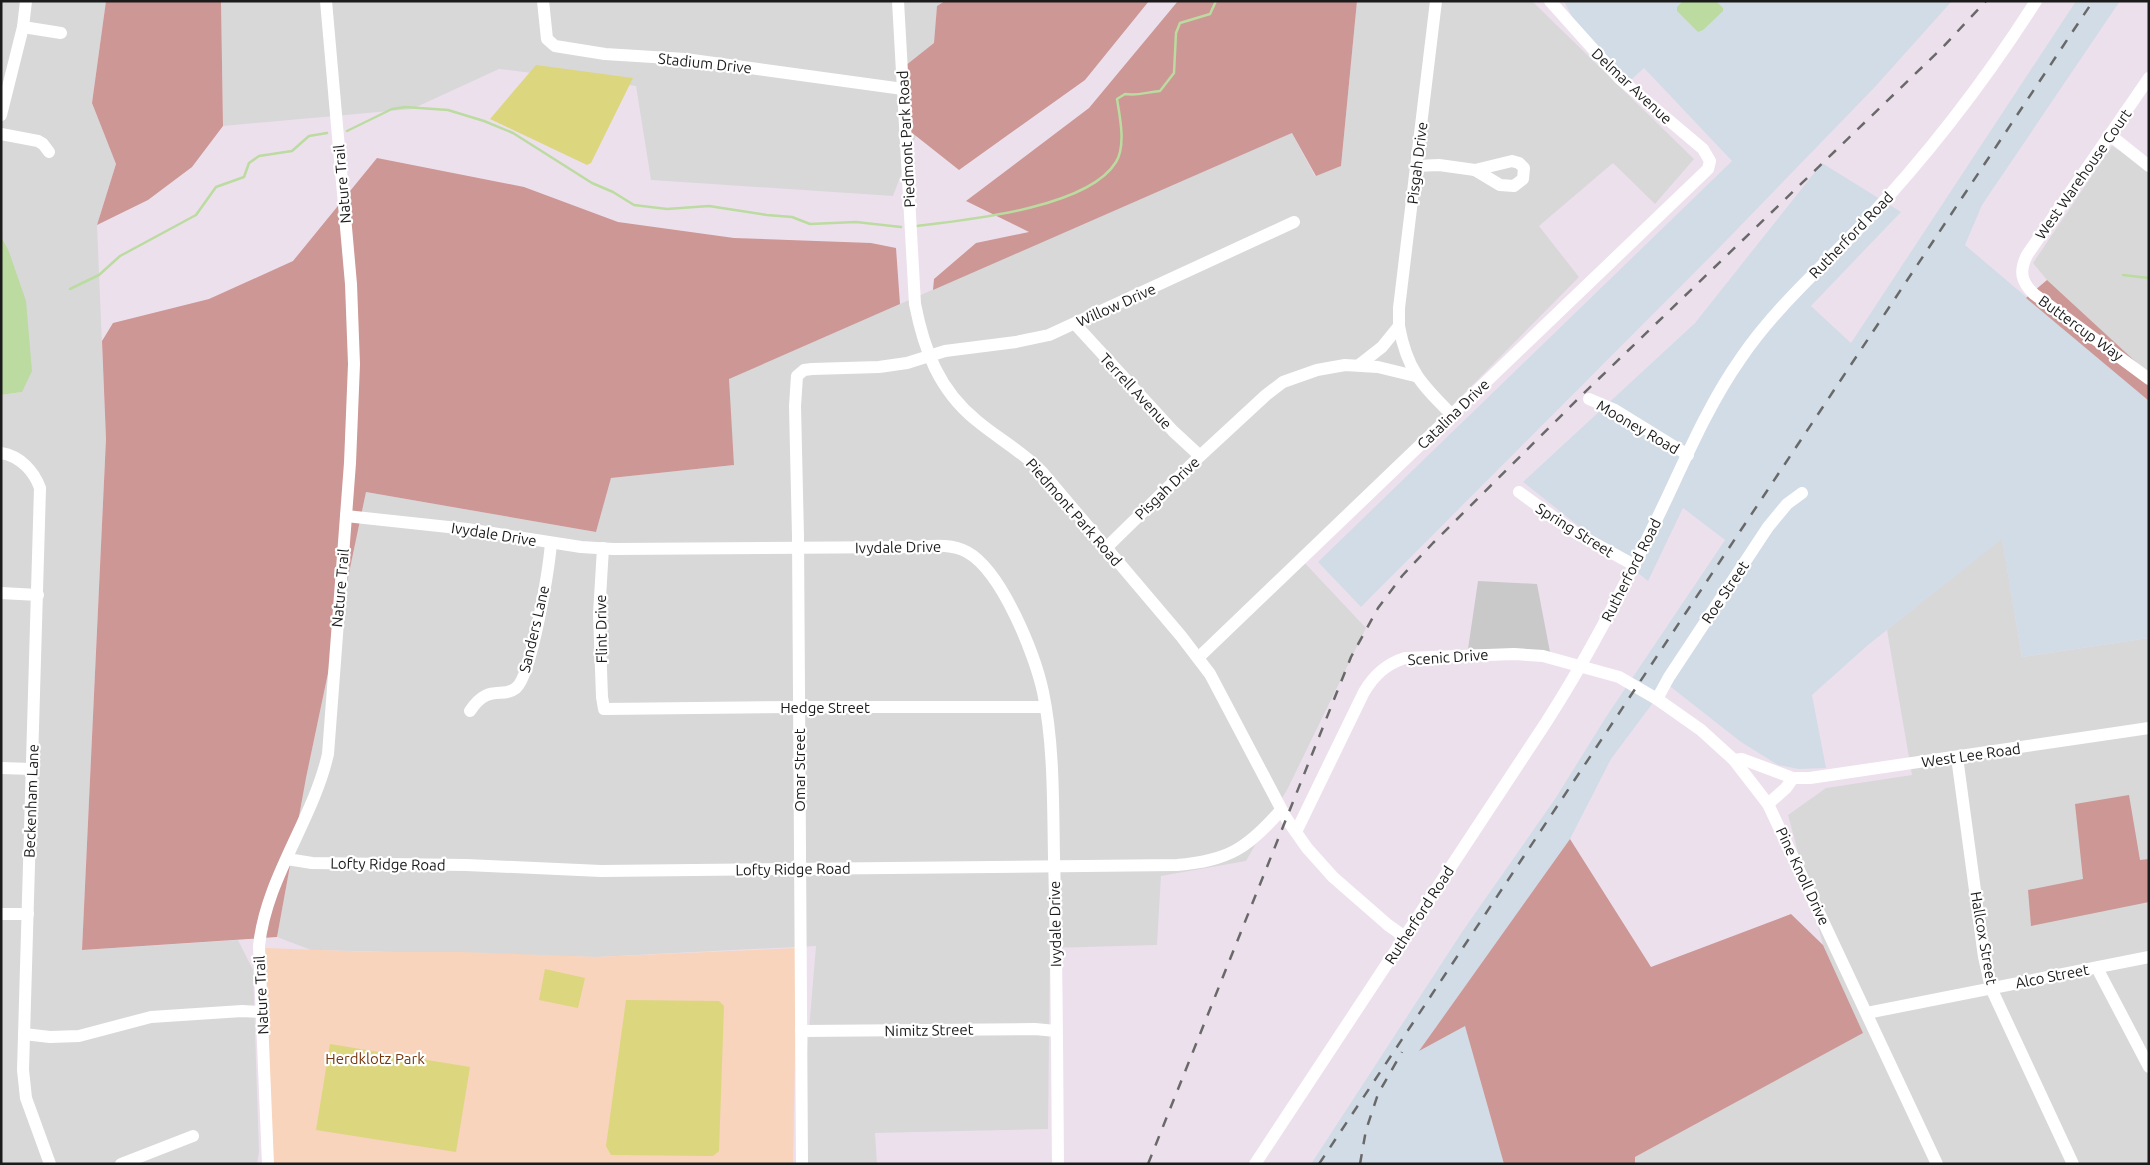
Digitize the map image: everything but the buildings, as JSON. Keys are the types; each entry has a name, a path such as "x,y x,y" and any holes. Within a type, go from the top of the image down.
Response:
{"street":[{"path":"1,114 24,27 26,1"},
{"name":"Nature Trail","path":"268,1164 259,946 260,931 267,907 320,782 328,754 352,422 354,322 326,1"},
{"name":"Stadium Drive","path":"543,1 547,39 555,46 605,54 685,59 904,89"},
{"name":"Piedmont Park Road","path":"898,1 915,304 929,358 943,384 958,404 976,420 1034,464 1181,636 1217,687 1281,810 1313,856 1388,925 1405,936"},
{"name":"Pisgah Drive","path":"1436,1 1399,326 1402,344 1415,376 1452,415"},
{"name":"Delmar Avenue","path":"1550,1 1620,79 1702,149 1710,161 1708,169"},
{"name":"Rutherford Road","path":"1255,1164 1554,710 1581,666 1634,565 1723,386 1760,332 1787,300 1862,226 1917,164 1989,72 2036,1"},
{"path":"24,27 61,33"},
{"name":"West Warehouse Court","path":"2021,272 2027,255 2149,78"},
{"path":"1,134 38,141 49,152"},
{"path":"2110,136 2149,166"},
{"path":"1416,166 1439,165 1475,170"},
{"name":"Catalina Drive","path":"1198,658 1708,169"},
{"name":"Willow Drive","path":"797,376 804,370 879,367 929,358 945,351 1016,342 1049,335 1294,222"},
{"name":"Buttercup Way","path":"2021,272 2026,285 2034,294 2149,379"},
{"name":"Terrell Avenue","path":"1075,324 1144,400 1200,456"},
{"path":"1359,365 1382,348 1399,326"},
{"name":"Pisgah Drive","path":"1106,548 1200,456 1266,395 1284,382 1317,370 1345,365 1359,365 1415,376"},
{"name":"Omar Street","path":"797,376 795,406 798,548 802,1164"},
{"name":"Mooney Road","path":"1589,399 1615,410 1688,455"},
{"name":"Beckenham Lane","path":"1,453 16,458 26,465 40,488 23,1070 26,1098 50,1164"},
{"name":"Spring Street","path":"1518,492 1574,532 1634,565"},
{"name":"Roe Street","path":"1657,699 1669,677 1768,527 1787,504 1802,493"},
{"name":"Ivydale Drive","path":"346,516 468,529 550,543 603,548 945,546 967,552 991,575 1005,595 1030,652 1042,688 1045,707 1053,810 1058,1164"},
{"name":"Sanders Lane","path":"470,711 486,694 513,690 520,684 532,647 540,610 550,543"},
{"name":"Flint Drive","path":"603,548 599,614 604,710"},
{"path":"1,593 38,595"},
{"name":"Scenic Drive","path":"1296,832 1364,692 1375,676 1389,664 1405,658 1514,654 1543,656 1581,666"},
{"name":"Pine Knoll Drive","path":"1581,666 1620,677 1657,699 1701,730 1734,760 1768,804 1868,1013 1937,1164"},
{"name":"Hedge Street","path":"604,710 798,706 1045,707"},
{"name":"West Lee Road","path":"1734,760 1742,759 1793,778 1822,777 2149,728"},
{"name":"Hallcox Street","path":"1957,756 1984,957 1991,988 2013,1031 2073,1164"},
{"path":"1,768 32,769"},
{"path":"1768,804 1786,788 1793,778"},
{"name":"Lofty Ridge Road","path":"287,859 312,863 476,866 601,871 1177,865 1209,861 1223,857 1247,844 1267,827 1281,810"},
{"path":"1,914 28,914"},
{"name":"Alco Street","path":"1868,1013 2149,957"},
{"path":"2097,968 2149,1067"},
{"path":"24,1034 79,1036 151,1017 242,1011 262,1012"},
{"name":"Nimitz Street","path":"801,1031 1056,1030"},
{"path":"121,1164 193,1136"}],"shaded area":[{"path":"1,1 106,1 92,103 116,164 97,225 106,439 82,950 238,940 253,970 259,1152 257,1164 1,1164 1,395 22,392 8,249 1,237"},
{"path":"106,1 221,1 223,126 192,167 148,200 97,225 116,164 92,103"},
{"path":"221,1 945,1 937,6 931,96 893,196 651,180 636,86 499,69 412,109 223,126"},
{"path":"945,1 1149,1 1085,80 959,170 911,132 905,66 934,43 937,6"},
{"path":"1178,1 1357,1 1341,166 1316,176 1292,133 933,290 934,279 976,243 1029,232 966,201 1089,108"},
{"path":"1357,1 1532,1 1694,159 1655,204 1613,163 1539,226 1579,277 1301,559 1366,628 1288,788 1246,861 1161,876 1157,945 1050,948 1048,1129 875,1133 877,1164 808,1164 805,1077 816,946 597,957 311,950 277,937 306,778 366,492 596,532 611,478 734,465 728,379 1292,133 1315,176 1341,166"},
{"path":"1564,1 1952,1 1874,88 1719,248 1361,607 1318,562 1732,161 1644,68 1631,80 1578,29"},
{"path":"1683,1 1716,1 1723,8 1723,11 1703,30 1698,32 1677,11 1677,7"},
{"path":"2076,1 2120,1 1982,205 1965,245 2149,401 2149,638 2022,657 2002,539 1868,645 1812,695 1826,768 1799,769 1778,765 1741,742 1667,684 1611,759 1570,839 1420,1050 1465,1025 1504,1164 1311,1164 1462,932 1555,799 1606,717 1725,540 1683,508 1648,581 1523,482 1695,323 1822,163 1901,212 1811,306 1851,343"},
{"path":"2112,146 2149,169 2149,374 2047,280 2033,263"},
{"path":"377,158 524,187 618,222 734,238 871,243 896,248 900,304 729,379 734,465 611,478 596,532 366,492 306,778 277,937 82,950 106,439 102,341 113,323 209,299 293,261"},
{"path":"1,237 8,249 26,301 32,371 22,392 1,395"},
{"path":"2047,280 2149,374 2149,401 2026,298"},
{"path":"2002,538 2022,657 2149,638 2149,1164 1635,1164 1635,1157 1862,1033 1823,945 1788,815 1826,788 1912,775 1887,630"},
{"path":"1478,581 1537,584 1550,652 1468,649"},
{"path":"2129,795 2140,860 2149,859 2149,902 2031,926 2028,890 2083,879 2075,804"},
{"path":"1570,839 1651,967 1791,914 1823,945 1863,1033 1635,1157 1635,1164 1504,1164 1465,1026 1419,1051"}],"green space":[{"path":"536,65 633,78 591,163 587,165 490,119"},
{"name":"Herdklotz Park","path":"265,948 596,957 797,948 793,1164 272,1164"},
{"path":"545,969 585,978 578,1008 539,1000"},
{"path":"626,1000 719,1001 724,1006 719,1151 713,1156 611,1155 606,1146"},
{"path":"330,1044 470,1067 456,1152 316,1130"}],"waterway":[{"path":"917,226 965,220 1025,209 1080,191 1101,178 1116,162 1121,148 1120,114 1117,99 1125,94 1160,91 1174,73 1176,33 1180,23 1210,14 1216,1"},
{"path":"347,131 392,109 405,107 448,110 484,121 513,133 592,183 613,192 634,205 667,209 709,206 792,217 810,224 856,222 901,227"},
{"path":"70,289 99,275 120,256 196,215 216,187 244,177 249,163 259,156 292,151 309,136 327,133"},
{"path":"2123,275 2149,278"}],"railway":[{"path":"1148,1164 1351,657 1378,608 1402,576 1433,543 1583,394 1942,48 1986,1"},
{"path":"1319,1164 2093,1"},
{"path":"1360,1164 1366,1130 1378,1094 1402,1052"}]}
